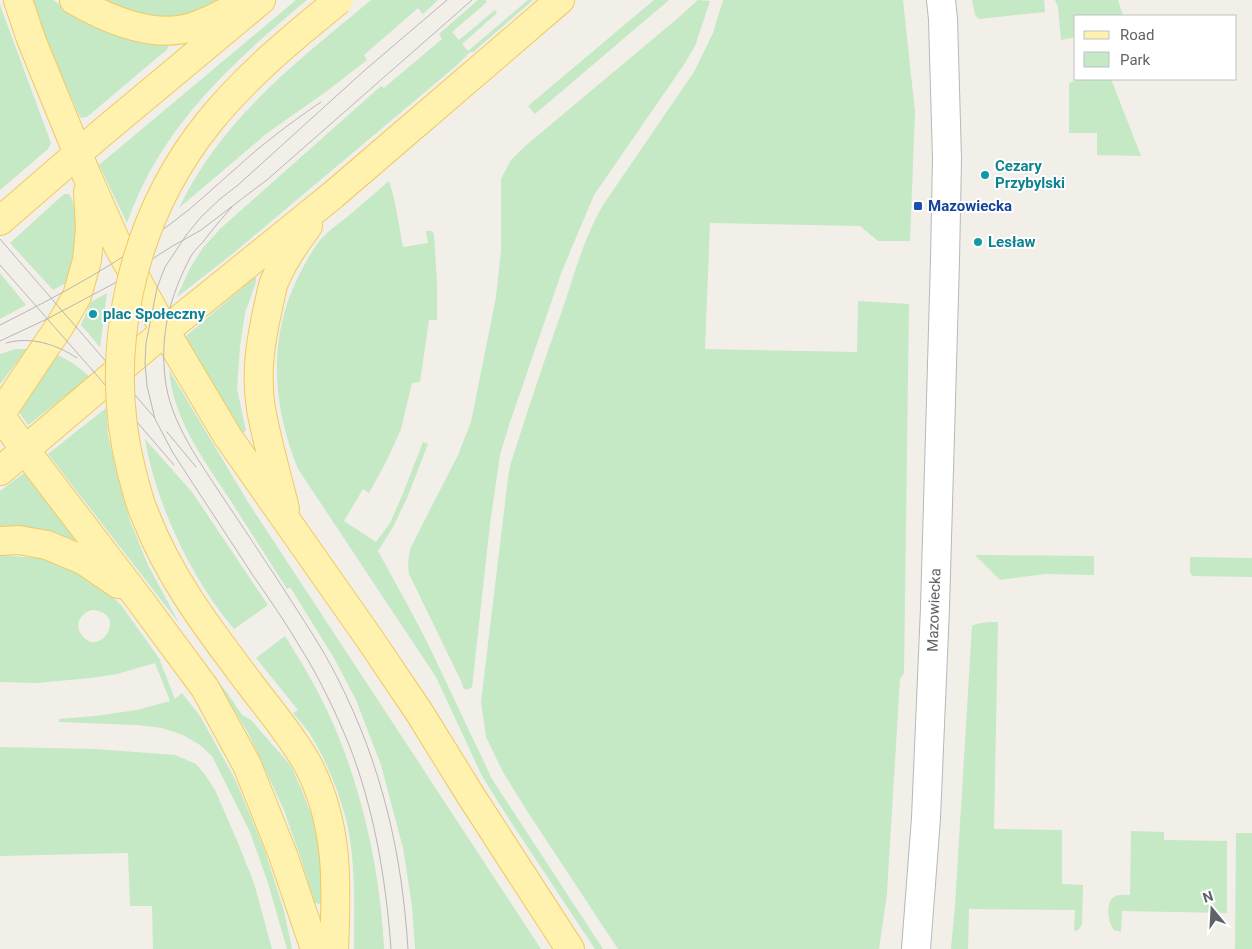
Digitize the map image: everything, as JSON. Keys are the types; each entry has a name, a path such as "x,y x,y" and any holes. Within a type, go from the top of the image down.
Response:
{"main road":[{"path":"18,0 31,39 82,165 118,246 165,331 228,437 419,712 570,949"},
{"path":"74,0 110,19 159,30 178,30 208,21 250,0"},
{"path":"0,221 82,165 260,0"},
{"path":"334,949 336,902 335,854 329,823 313,775 301,753 205,624 180,587 161,552 144,515 127,452 122,420 120,375 124,318 136,260 149,223 166,186 209,121 242,85 275,54 339,0"},
{"path":"0,471 165,331 333,195 560,0"},
{"path":"82,165 90,229 87,260 77,296 0,416 205,688 247,764 284,855 315,949"},
{"path":"288,522 261,407 258,383 259,355 275,279 297,240 333,195"},
{"path":"0,541 19,540 47,545 83,560 139,599"}],"street":[{"name":"Mazowiecka","path":"916,949 927,808 946,251 947,159 941,0"}],"green space":[{"path":"34,0 53,0 70,11 168,43 168,48 87,117 81,118 46,39 33,5"},
{"path":"97,0 227,0 192,17 149,17"},
{"path":"296,0 307,0 225,73 178,127 158,157 141,189 127,223 99,165"},
{"path":"371,0 438,0 423,14 418,8 364,55 367,60 266,134 179,208 217,146 239,119 289,69"},
{"path":"478,0 485,0 487,2 452,32 459,40 495,10 497,13 462,44 468,51 528,0 533,0 231,255 177,297 189,270 202,249 220,229 381,86 384,88 442,39 439,34"},
{"path":"654,0 669,0 535,114 528,106"},
{"path":"698,0 710,1 695,46 594,195 562,271 509,425 500,455 490,524 472,687 467,690 463,688 409,574 408,566 411,547 458,455 471,422 496,297 501,251 501,179 511,160 524,147"},
{"path":"723,0 903,0 915,112 910,241 878,241 860,226 710,223 705,349 857,352 858,301 909,304 904,673 900,679 887,893 879,949 618,949 527,811 503,772 486,737 481,702 508,478 516,446 576,267 591,229 603,205 694,72 713,33"},
{"path":"972,0 1044,0 1045,12 979,19 975,15"},
{"path":"1055,0 1118,0 1123,15 1074,15 1074,37 1061,40 1058,7"},
{"path":"0,5 51,143 48,149 0,190"},
{"path":"1077,80 1111,80 1141,156 1097,155 1097,133 1069,133 1069,83"},
{"path":"389,181 403,247 428,243 426,231 432,231 434,234 437,320 429,320 420,382 412,383 401,429 386,462 369,493 363,489 344,521 376,542 390,523 423,442 428,444 407,498 393,527 378,551 429,646 492,779 603,949 595,949 482,776 436,677 298,469 289,445 283,420 277,371 282,321 289,297 305,263 321,239"},
{"path":"64,194 69,194 74,207 76,224 75,250 66,283 53,290 10,243"},
{"path":"0,273 26,305 0,319"},
{"path":"256,278 256,282 245,313 240,346 237,389 246,431 243,433 185,337"},
{"path":"107,293 100,347 81,325 91,302"},
{"path":"16,349 27,349 0,384 0,354"},
{"path":"57,355 75,364 90,377 28,425 17,409"},
{"path":"169,370 248,502 541,949 415,949 412,906 403,848 381,765 356,700 334,658 290,587 287,589 200,453 176,405"},
{"path":"106,408 108,435 130,521 148,565 179,623 48,454"},
{"path":"145,439 192,492 268,605 234,629 204,587 178,539 158,489"},
{"path":"24,473 75,542 0,529 0,491"},
{"path":"0,555 49,559 70,568 104,589 121,605 161,661 175,699 182,693 200,716 235,779 265,851 284,911 292,949 287,949 268,883 250,832 212,756 200,745 183,735 162,728 137,725 59,722 59,719 137,710 170,701 155,663 117,674 91,678 36,683 0,682","holes":["92,610 103,613 109,618 110,626 108,633 96,642 88,641 79,630 80,619 88,611"]},
{"path":"975,555 1094,556 1094,575 1045,574 1000,580"},
{"path":"1190,557 1252,558 1252,577 1193,576 1190,573"},
{"path":"998,622 994,829 1062,830 1062,884 1083,885 1082,925 1078,930 1074,931 1075,910 969,909 968,949 951,949 972,626 981,623"},
{"path":"285,636 326,708 342,746 361,802 379,891 384,949 354,949 352,854 347,823 340,800 332,777 316,744 293,713 298,710 256,658"},
{"path":"209,670 242,715 251,720 291,766 312,817 318,841 322,902 319,904 314,902 284,810 248,733"},
{"path":"0,747 95,749 175,755 196,764 215,790 238,843 254,883 272,949 153,949 152,906 130,906 128,853 0,856"},
{"path":"1131,831 1164,832 1164,840 1227,841 1227,913 1122,911 1121,932 1114,930 1109,918 1109,903 1116,896 1130,895"},
{"path":"1236,833 1252,833 1252,949 1235,949"}],"tram line":[{"path":"391,949 386,896 372,818 348,742 326,693 307,658 284,620 173,453 155,419 147,386 146,343 157,288 165,267 201,217 365,70 447,0"},
{"path":"0,341 47,319 113,284 201,230 268,179 472,0"},
{"path":"0,325 89,278 153,237 189,210 265,143 321,102"},
{"path":"232,207 191,256 172,301 165,330 164,346 165,377 168,394 180,427 188,442 319,644 338,679 367,744 378,777 395,844 401,879 408,949"},
{"path":"0,239 154,417"},
{"path":"0,265 174,465"},
{"path":"6,343 24,340 43,343 52,345 77,358"},
{"path":"167,432 196,467"}],"place":[{"name":"Cezary Przybylski","path":"985,175"},
{"name":"Mazowiecka","path":"918,206"},
{"name":"Lesław","path":"978,242"},
{"name":"plac Społeczny","path":"93,314"}]}
